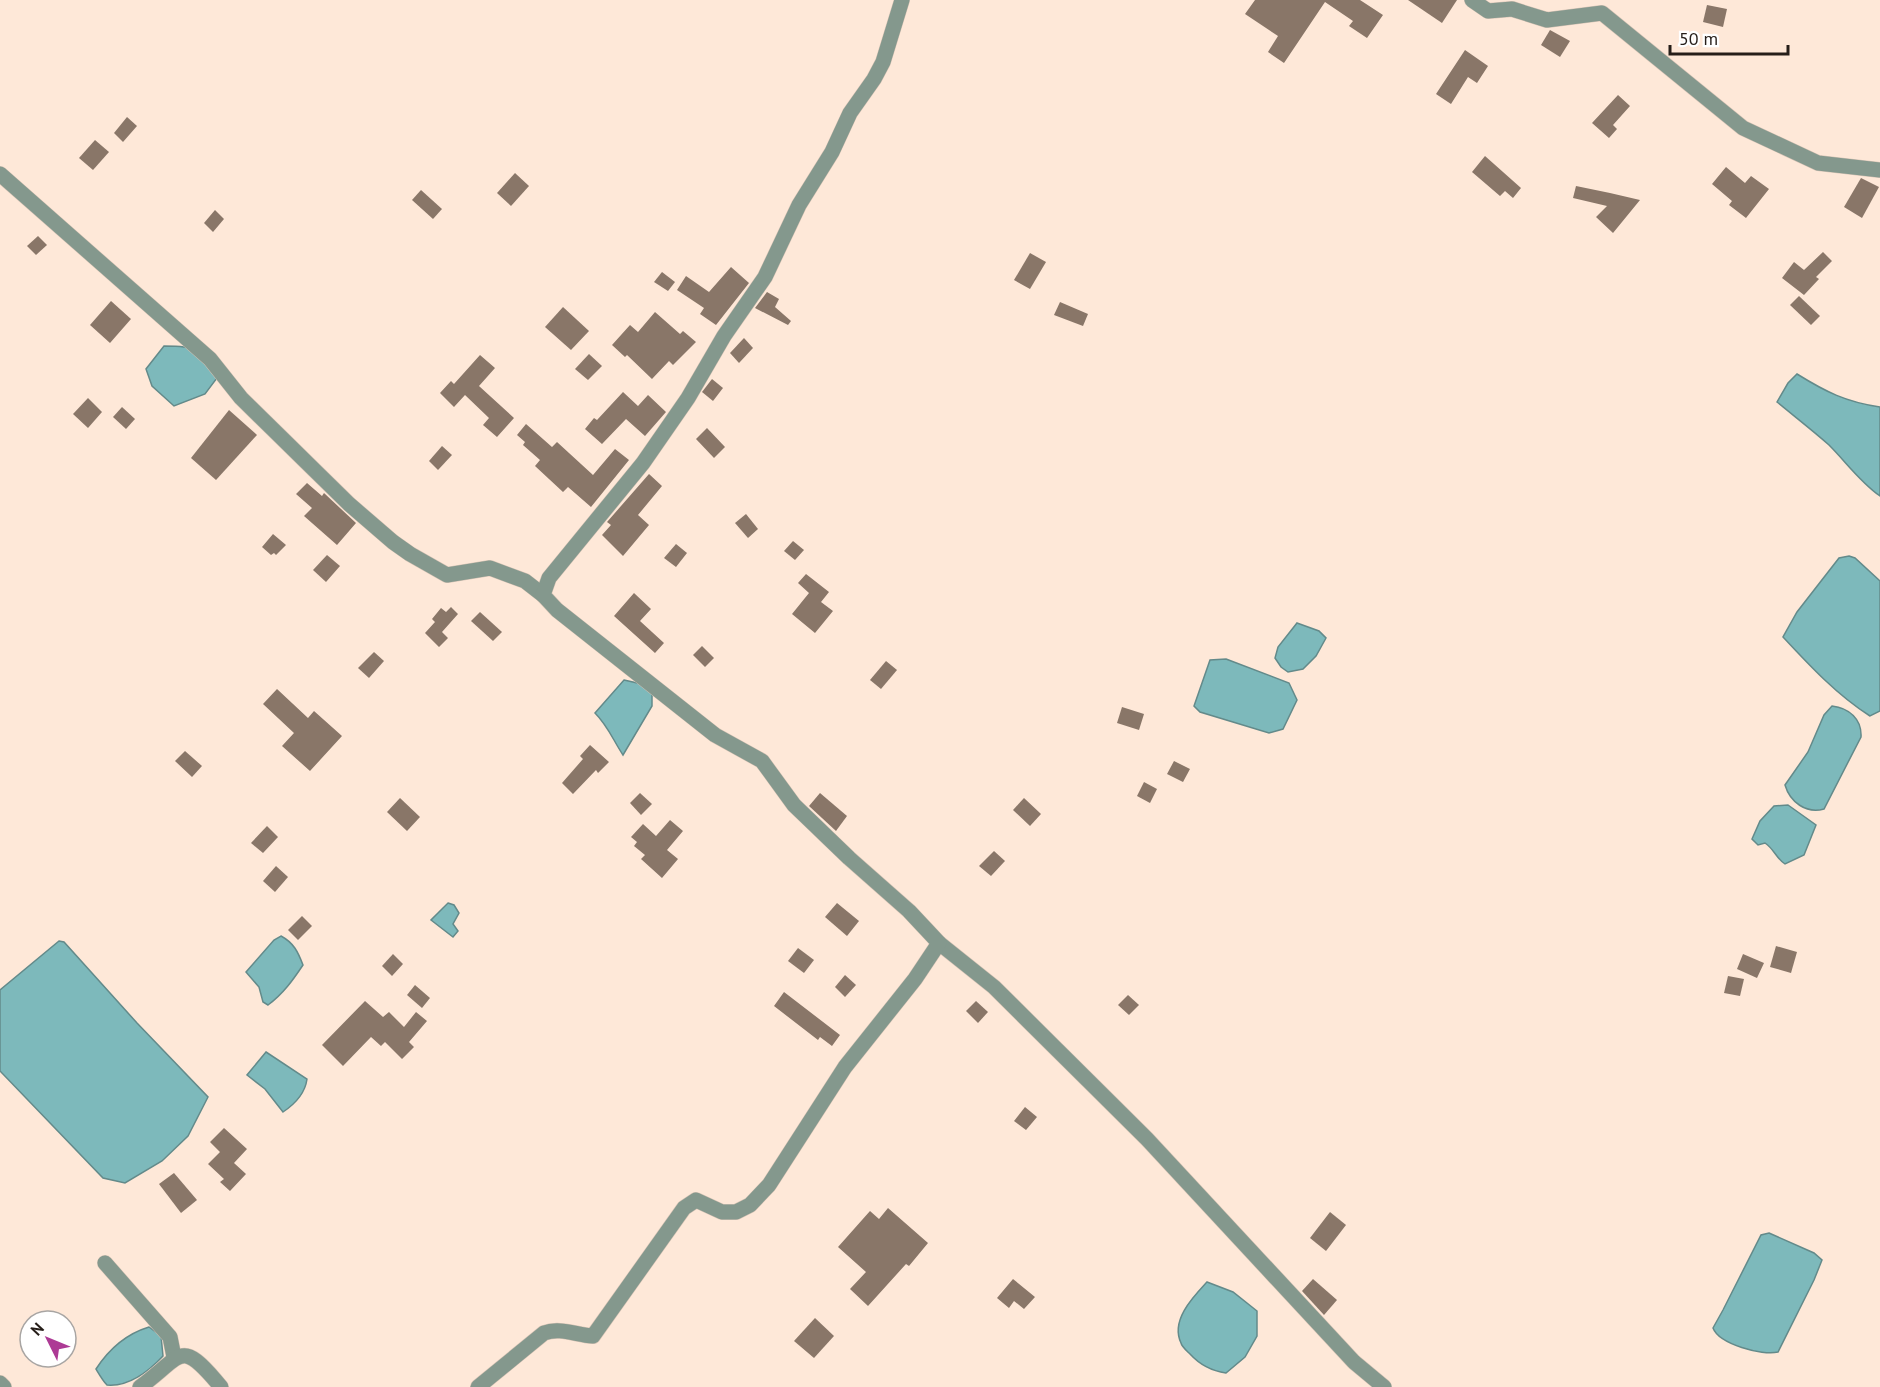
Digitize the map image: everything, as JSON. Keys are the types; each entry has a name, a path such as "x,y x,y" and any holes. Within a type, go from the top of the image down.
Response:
{"street":[{"path":"543,595 549,578 649,454 688,398 723,336 765,277 799,206 832,152 850,113 883,62 902,0"},
{"path":"1472,0 1488,11 1512,9 1547,20 1602,14 1743,128 1818,163 1880,170"},
{"path":"0,174 210,359 241,398 349,504 393,542 447,574 490,568 525,581 557,610 715,735 762,761 794,805 849,858 909,910 939,943 994,987 1121,1114 1354,1362 1384,1387"},
{"path":"478,1387 544,1333 555,1329 592,1336 684,1208 696,1200 722,1212 736,1212 750,1205 769,1185 845,1067 915,979 939,943"},
{"path":"105,1263 170,1337 174,1357"},
{"path":"140,1387 174,1357 186,1355 198,1361 221,1387"},
{"path":"0,1383 4,1387"}],"water":[{"path":"164,346 191,348 202,355 217,378 205,394 174,406 152,386 146,369"},
{"path":"1797,374 1837,395 1880,407 1880,496 1829,445 1777,402 1788,383"},
{"path":"1849,556 1855,558 1880,581 1880,711 1870,716 1835,689 1783,637 1797,612 1839,558"},
{"path":"1297,623 1319,631 1326,638 1316,656 1303,669 1288,672 1275,658 1278,647"},
{"path":"1226,659 1289,683 1297,700 1283,729 1269,733 1200,712 1194,706 1210,660"},
{"path":"624,680 646,685 652,692 652,706 623,755 595,713"},
{"path":"1832,706 1844,709 1857,720 1861,737 1824,809 1811,810 1795,801 1785,785 1808,752 1824,715"},
{"path":"1788,805 1816,825 1804,855 1785,864 1765,843 1758,845 1752,839 1760,821 1774,806"},
{"path":"448,903 454,905 459,913 453,924 458,931 453,937 431,920"},
{"path":"281,936 295,948 303,965 287,987 268,1005 263,1002 259,987 246,972 274,940"},
{"path":"59,941 64,942 208,1097 188,1136 162,1161 125,1183 103,1178 0,1071 0,990"},
{"path":"266,1052 307,1079 299,1098 283,1112 265,1089 247,1075"},
{"path":"1769,1233 1814,1253 1822,1260 1778,1352 1771,1353 1732,1344 1717,1334 1713,1328 1761,1235"},
{"path":"1207,1282 1233,1292 1257,1311 1257,1336 1245,1357 1226,1373 1211,1369 1198,1361 1182,1346 1178,1334 1185,1309"},
{"path":"149,1327 161,1336 163,1356 152,1367 131,1380 107,1385 96,1369 101,1362 126,1338"}],"building":[{"path":"1255,0 1360,0 1383,15 1367,38 1349,26 1353,21 1325,2 1284,63 1268,52 1278,36 1245,14"},
{"path":"1408,0 1457,0 1442,23"},
{"path":"1707,5 1727,9 1723,27 1703,22"},
{"path":"1550,30 1570,41 1560,57 1541,45"},
{"path":"1465,50 1488,66 1477,83 1468,77 1451,104 1436,94"},
{"path":"1618,95 1630,106 1613,125 1617,129 1609,138 1592,123"},
{"path":"127,117 137,126 123,142 114,133"},
{"path":"95,140 109,152 93,170 79,158"},
{"path":"1485,156 1521,188 1513,198 1505,191 1500,196 1472,172"},
{"path":"1726,167 1745,183 1751,176 1769,189 1746,218 1729,205 1732,201 1712,184"},
{"path":"515,173 529,186 511,206 497,193"},
{"path":"1861,178 1879,187 1862,218 1844,207"},
{"path":"1576,186 1640,200 1613,233 1596,217 1607,206 1573,198"},
{"path":"421,190 442,209 433,219 412,200"},
{"path":"215,210 224,219 213,232 204,223"},
{"path":"38,236 47,245 36,255 27,246"},
{"path":"1823,252 1832,261 1816,277 1819,279 1804,295 1782,278 1794,262 1804,270"},
{"path":"1030,253 1046,262 1030,289 1014,280"},
{"path":"731,267 749,283 716,325 700,314 704,308 677,290 686,276 709,292"},
{"path":"662,272 675,282 668,291 654,282"},
{"path":"767,292 779,299 775,307 791,321 788,325 755,308"},
{"path":"1799,296 1820,316 1811,325 1790,305"},
{"path":"111,301 131,319 110,343 90,325"},
{"path":"1060,302 1088,314 1083,326 1054,315"},
{"path":"563,307 589,331 571,350 545,327"},
{"path":"655,312 680,334 683,331 696,342 673,365 669,361 652,379 627,355 625,357 612,345 630,325 638,332"},
{"path":"744,338 753,348 739,363 730,353"},
{"path":"589,354 602,366 588,380 575,369"},
{"path":"480,355 495,368 479,386 514,418 497,437 483,425 489,418 465,395 454,407 440,393 451,381 454,384"},
{"path":"712,379 723,388 713,401 702,392"},
{"path":"623,392 638,406 648,395 666,412 645,436 626,419 602,444 585,429 594,418 597,420"},
{"path":"88,398 102,412 88,428 73,414"},
{"path":"122,407 135,419 126,429 113,417"},
{"path":"229,410 257,435 216,480 191,458"},
{"path":"526,424 552,447 557,442 593,475 615,449 629,460 591,507 568,487 563,492 535,466 540,460 523,445 525,442 517,435"},
{"path":"707,428 725,447 714,458 696,439"},
{"path":"442,446 452,455 438,470 429,461"},
{"path":"649,474 662,486 638,515 649,525 623,556 602,535 611,525 607,522"},
{"path":"307,483 322,496 324,493 356,523 337,545 304,516 312,508 296,494"},
{"path":"746,514 758,529 748,538 735,523"},
{"path":"273,534 286,545 276,555 274,553 271,555 262,547"},
{"path":"793,541 804,550 795,560 784,551"},
{"path":"676,544 687,553 676,567 664,558"},
{"path":"327,555 340,566 326,582 313,570"},
{"path":"806,574 829,592 821,602 833,611 815,633 792,614 809,593 798,583"},
{"path":"634,593 651,609 640,621 664,643 655,653 614,616"},
{"path":"451,607 458,614 442,632 448,638 439,647 425,633 435,622 432,619 441,608 446,612"},
{"path":"480,612 502,632 493,641 471,621"},
{"path":"702,646 714,658 705,667 693,655"},
{"path":"374,652 384,661 369,678 358,668"},
{"path":"886,661 897,670 881,689 870,680"},
{"path":"277,689 308,718 314,711 342,736 310,771 282,746 294,733 263,704"},
{"path":"1122,707 1144,714 1139,730 1117,723"},
{"path":"590,745 609,762 598,773 596,770 573,794 562,783 583,759 580,756"},
{"path":"185,751 202,766 192,777 175,761"},
{"path":"1174,761 1190,769 1183,782 1167,774"},
{"path":"1144,782 1157,789 1150,803 1137,796"},
{"path":"640,793 652,804 641,815 630,803"},
{"path":"820,793 847,816 836,831 809,806"},
{"path":"400,798 420,817 407,831 387,812"},
{"path":"1024,798 1041,814 1030,826 1013,810"},
{"path":"670,820 683,831 667,850 678,859 662,878 641,859 645,855 634,846 637,842 631,837 643,824 656,836"},
{"path":"267,826 278,837 263,853 251,843"},
{"path":"994,851 1005,861 991,876 979,866"},
{"path":"276,866 288,877 275,892 263,881"},
{"path":"837,903 859,921 847,936 825,917"},
{"path":"302,916 312,926 298,940 288,930"},
{"path":"1776,946 1797,952 1791,973 1770,967"},
{"path":"798,948 814,960 804,973 788,961"},
{"path":"393,954 403,964 392,976 382,966"},
{"path":"1743,954 1764,963 1757,978 1737,969"},
{"path":"845,975 856,985 845,997 835,987"},
{"path":"1728,976 1744,979 1740,996 1724,993"},
{"path":"415,985 430,998 422,1008 407,995"},
{"path":"784,992 840,1035 832,1046 820,1037 818,1040 774,1006"},
{"path":"1128,995 1139,1005 1129,1015 1118,1005"},
{"path":"365,1001 383,1017 389,1012 404,1027 416,1012 427,1021 409,1042 414,1047 402,1059 385,1042 381,1046 371,1037 343,1066 322,1045"},
{"path":"976,1001 988,1012 978,1023 966,1011"},
{"path":"1025,1107 1037,1117 1026,1130 1014,1121"},
{"path":"224,1128 247,1149 234,1163 246,1174 230,1191 220,1182 224,1179 208,1164 220,1152 210,1142"},
{"path":"174,1173 197,1200 181,1213 159,1184"},
{"path":"888,1208 928,1243 909,1266 906,1264 868,1306 850,1289 866,1272 838,1247 870,1211 879,1219"},
{"path":"1330,1212 1346,1225 1326,1251 1310,1238"},
{"path":"1013,1279 1035,1297 1024,1309 1014,1301 1009,1308 997,1298"},
{"path":"1313,1279 1337,1300 1324,1315 1302,1291"},
{"path":"815,1318 834,1336 814,1358 794,1341"}]}
